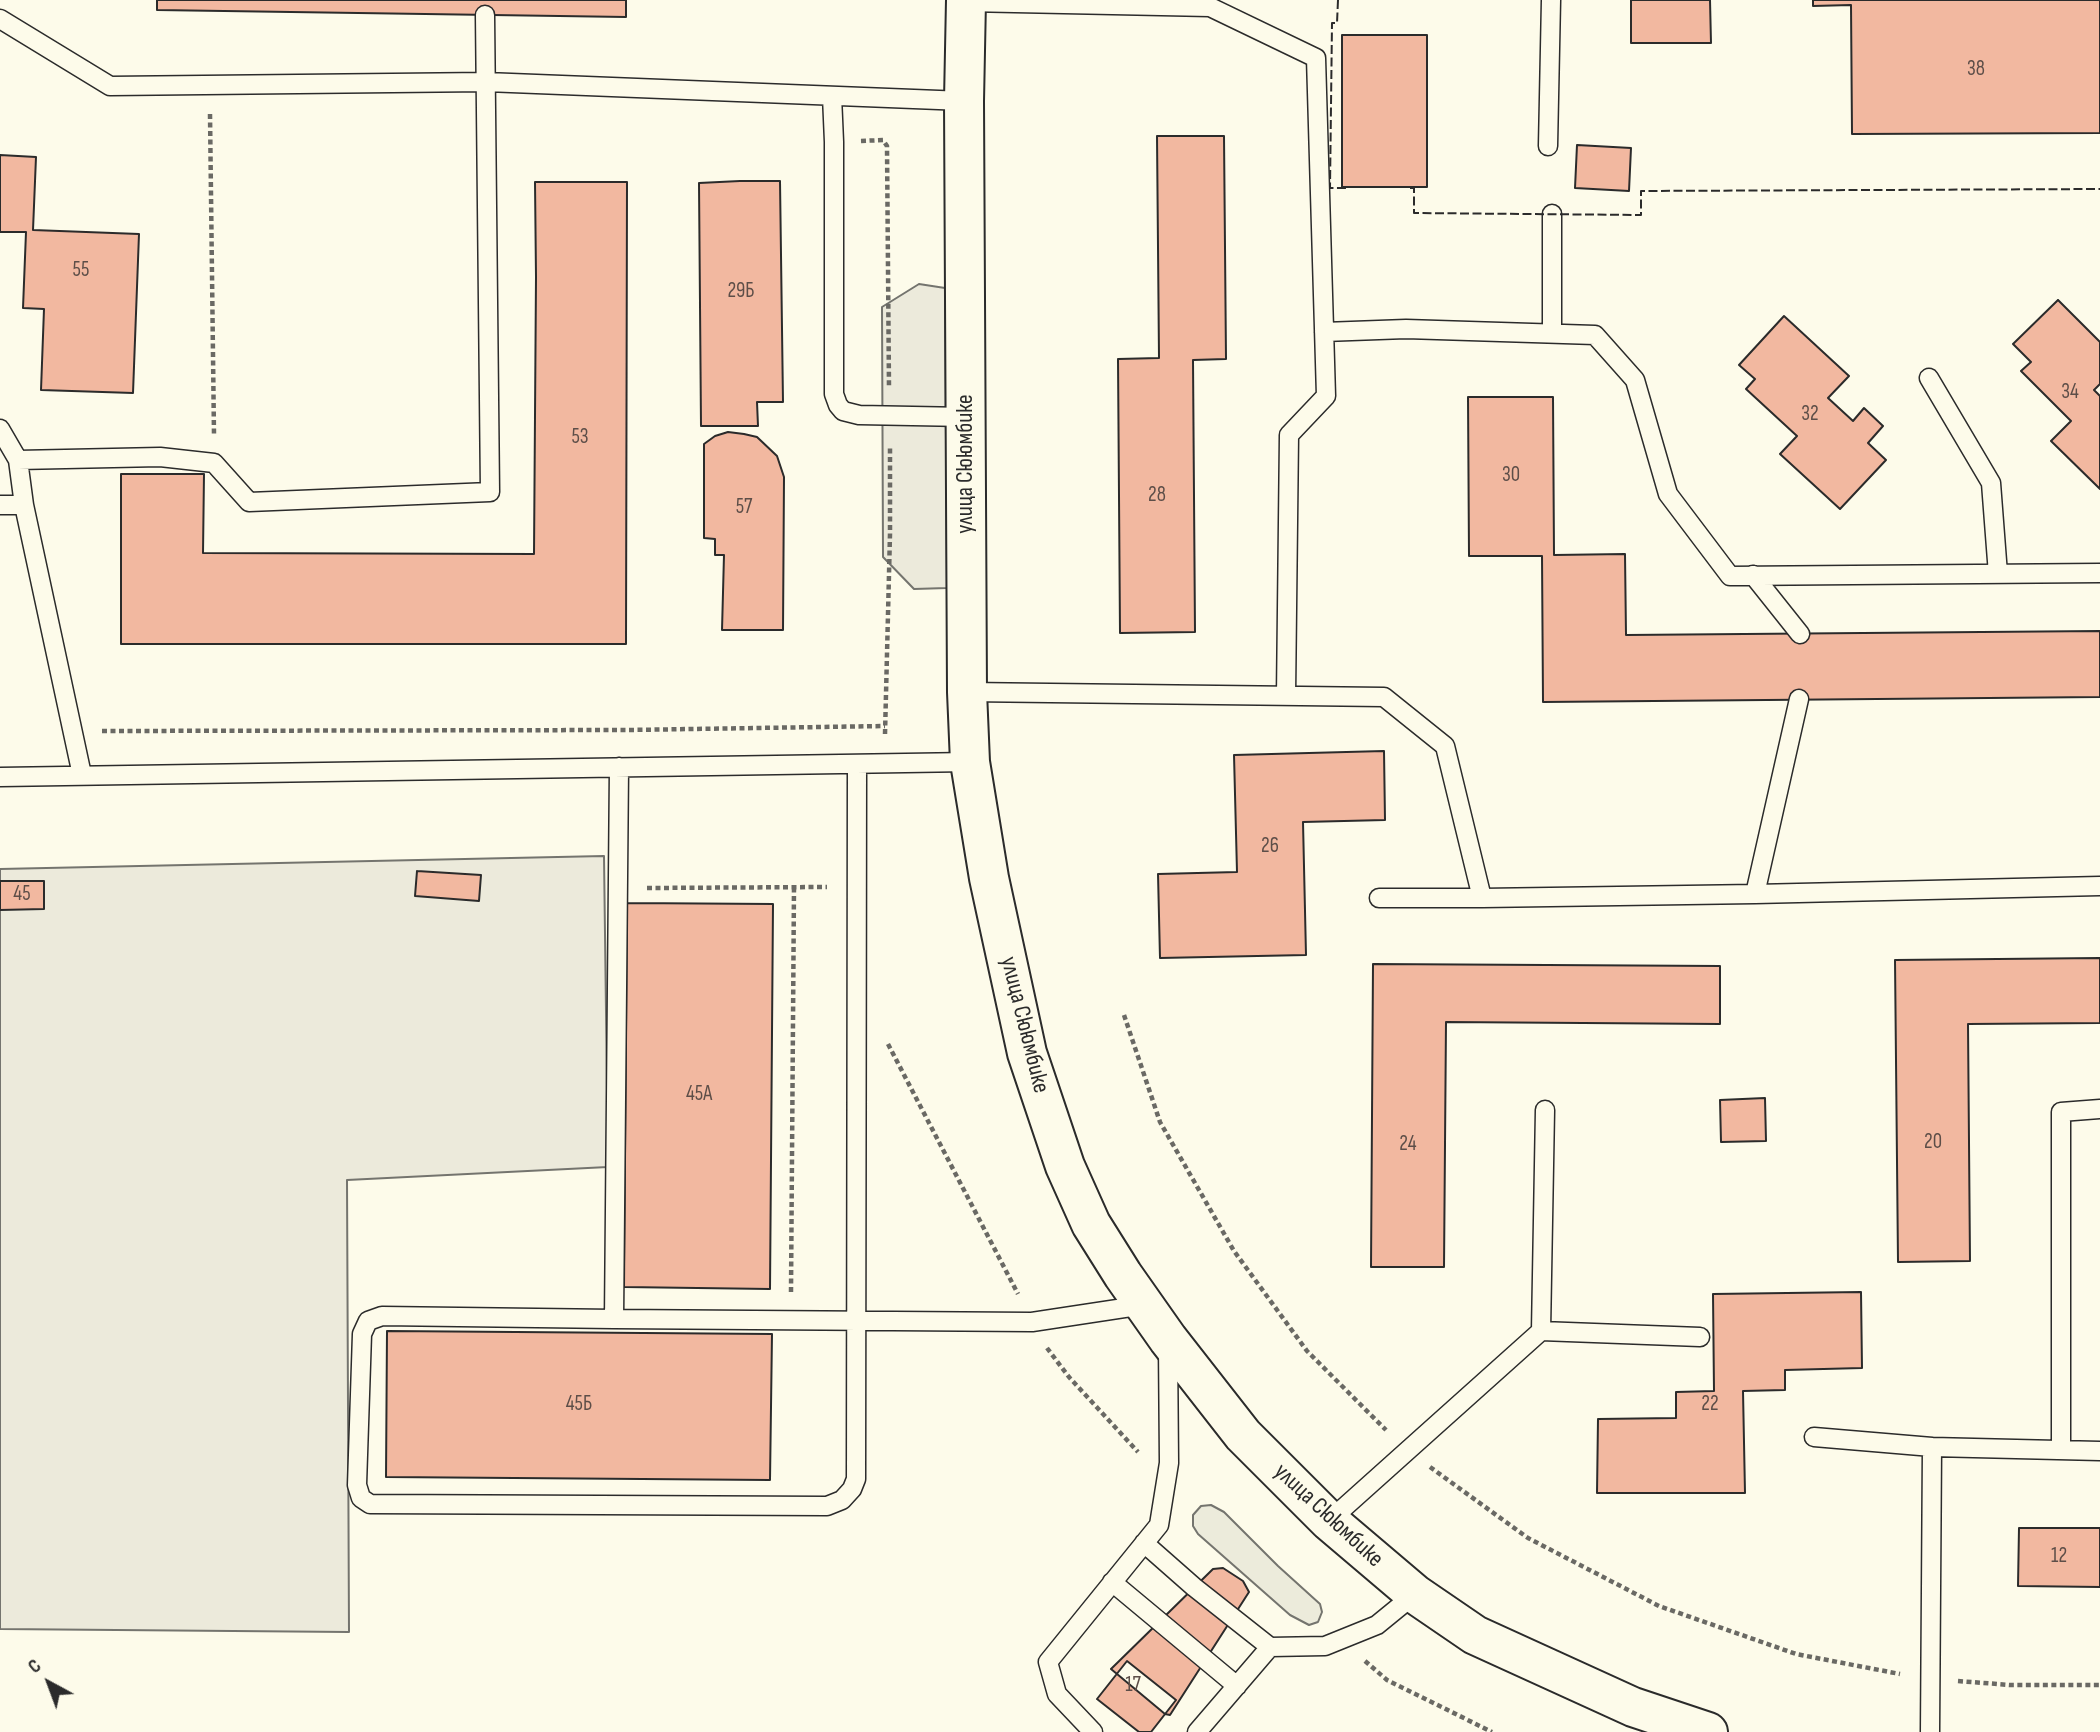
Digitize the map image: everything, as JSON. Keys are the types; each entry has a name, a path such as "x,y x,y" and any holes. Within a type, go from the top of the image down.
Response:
{"street":[{"name":"улица Сююмбике","path":"966,1 964,101 967,692 971,762 989,878 1027,1053 1065,1166 1086,1212 1117,1265 1168,1339 1243,1435 1329,1521 1415,1594 1475,1636 1633,1707 1708,1732"}],"lane":[{"path":"1548,146 1551,0"},
{"path":"966,1 1210,7 1316,58 1326,396 1289,435 1286,696"},
{"path":"18,460 160,457 214,463 249,502 490,492 485,15"},
{"path":"0,19 110,86 486,82 964,101"},
{"path":"832,96 834,394 838,405 843,411 859,415 966,417"},
{"path":"1552,214 1552,333"},
{"path":"1324,332 1406,329 1595,335 1635,380 1668,494 1730,576 2100,573"},
{"path":"1929,378 1991,483 1998,574"},
{"path":"0,429 18,460 24,505 82,775"},
{"path":"0,505 24,505"},
{"path":"1753,575 1800,634"},
{"path":"967,692 1384,697 1445,746 1482,898"},
{"path":"1755,894 1799,699"},
{"path":"0,777 971,762"},
{"path":"857,764 856,886 856,1321 856,1479 852,1489 842,1500 827,1506 370,1504 361,1498 357,1485 362,1334 368,1321 382,1316 791,1321 856,1321 1032,1322 1144,1305"},
{"path":"614,1319 619,767"},
{"path":"1379,898 1755,894 2100,886"},
{"path":"2061,1450 2060,1112 2100,1109"},
{"path":"1541,1331 1545,1110"},
{"path":"1329,1521 1541,1331 1700,1337"},
{"path":"1093,1732 1057,1694 1048,1662 1158,1525 1169,1463 1168,1339"},
{"path":"1814,1437 1932,1447 2100,1451"},
{"path":"1930,1732 1932,1447"},
{"path":"1144,1543 1194,1587 1270,1647 1325,1646 1377,1625 1415,1594"},
{"path":"1112,1582 1237,1686"},
{"path":"1197,1732 1270,1647"}],"path":[{"path":"210,85 214,463"},
{"path":"834,142 883,140 887,146 890,534 884,764"},
{"path":"73,731 614,730 885,726"},
{"path":"618,888 856,886"},
{"path":"791,1321 794,887"},
{"path":"1124,1015 1160,1122 1234,1251 1307,1351 1407,1450 1528,1538 1659,1605 1796,1654 1931,1679 2010,1685 2100,1685"},
{"path":"883,1034 1050,1352 1069,1377 1166,1483"},
{"path":"1339,1640 1387,1680 1492,1732"}],"shaded area":[{"path":"919,284 945,288 947,588 914,589 883,557 882,307"},
{"path":"604,856 608,1167 347,1180 349,1632 0,1629 0,869"},
{"path":"1211,1505 1224,1512 1320,1604 1322,1612 1318,1622 1309,1625 1290,1615 1198,1534 1193,1526 1193,1515 1201,1506"}],"building":[{"path":"157,0 626,0 626,17 157,10"},
{"path":"1631,0 1710,0 1711,43 1631,43"},
{"path":"1813,0 2100,0 2100,133 1852,134 1851,5 1813,6"},
{"path":"1342,35 1427,35 1427,187 1342,187"},
{"path":"1157,136 1224,136 1226,359 1193,360 1195,632 1120,633 1118,359 1159,358"},
{"path":"1577,145 1631,148 1629,191 1575,188"},
{"path":"0,155 36,157 33,230 139,234 133,393 41,390 44,309 23,308 26,232 0,232"},
{"path":"780,181 783,402 757,402 758,426 701,426 699,183"},
{"path":"535,182 627,182 626,644 121,644 121,474 204,474 203,553 534,554"},
{"path":"2058,300 2100,342 2100,384 2094,390 2100,396 2100,489 2051,441 2071,421 2021,371 2031,362 2013,344"},
{"path":"1784,316 1849,376 1828,398 1853,421 1864,408 1883,426 1868,443 1886,460 1840,509 1780,454 1797,436 1746,389 1755,379 1739,365"},
{"path":"1468,397 1553,397 1554,555 1625,554 1626,635 2100,631 2100,697 1543,702 1542,556 1469,556"},
{"path":"728,432 757,437 777,456 784,477 783,630 722,630 724,555 715,555 715,539 704,538 704,444 715,436"},
{"path":"1384,751 1385,820 1303,822 1306,955 1160,958 1158,874 1237,872 1234,755"},
{"path":"417,871 481,875 479,901 415,896"},
{"path":"0,881 44,881 44,909 0,910"},
{"path":"627,903 773,904 770,1289 624,1287"},
{"path":"2100,958 2100,1023 1968,1024 1970,1261 1898,1262 1895,960"},
{"path":"1373,964 1720,966 1720,1024 1446,1022 1444,1267 1371,1267"},
{"path":"1765,1098 1766,1141 1721,1142 1720,1100"},
{"path":"1861,1292 1862,1368 1785,1370 1785,1390 1743,1391 1745,1493 1597,1493 1598,1419 1676,1418 1676,1392 1714,1391 1713,1294"},
{"path":"387,1331 772,1334 770,1480 386,1477"},
{"path":"2019,1528 2100,1528 2100,1587 2018,1586"},
{"path":"1223,1568 1243,1581 1249,1592 1170,1715 1165,1714 1111,1669 1213,1569"},
{"path":"1127,1661 1176,1700 1151,1732 1139,1732 1097,1699"}],"fence":[{"path":"1338,0 1337,23 1332,23 1330,188 1347,188"},
{"path":"1410,188 1414,188 1414,213 1641,215 1641,191 2100,189"}]}
